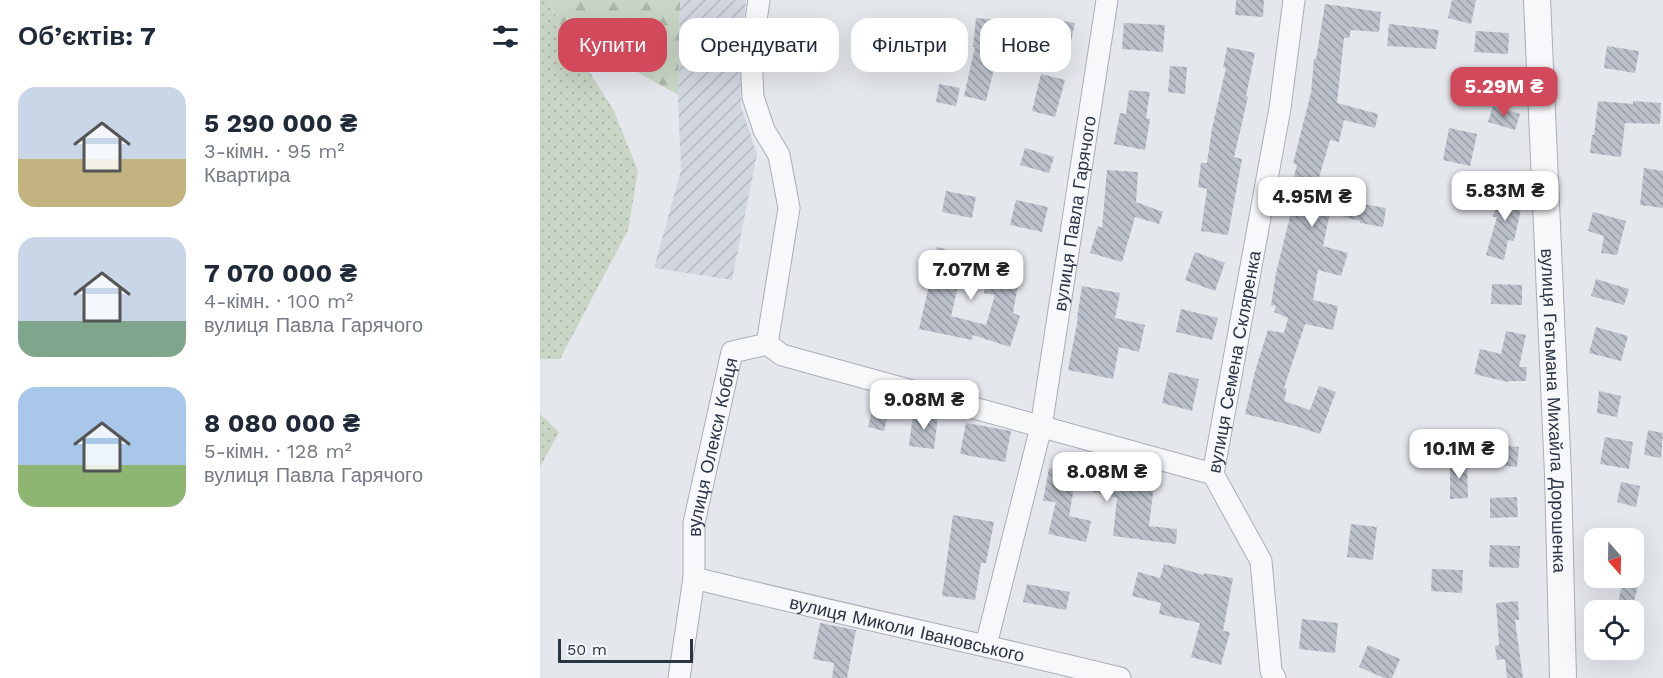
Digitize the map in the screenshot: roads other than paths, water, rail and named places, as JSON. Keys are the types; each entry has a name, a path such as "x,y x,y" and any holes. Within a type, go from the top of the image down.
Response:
{"street":[{"path":"759,0 752,55 753,97 764,130 779,155 789,207 766,344 782,355 1213,474"},
{"name":"вулиця Павла Гарячого","path":"986,645 1041,426 1107,0"},
{"name":"вулиця Семена Скляренка","path":"1275,678 1271,671 1261,561 1213,474 1280,108 1294,0"},
{"name":"вулиця Гетьмана Михайла Дорошенка","path":"1537,0 1557,452 1563,678"},
{"name":"вулиця Олекси Кобця","path":"679,678 694,578 694,523 732,352 766,344"},
{"name":"вулиця Миколи Івановського","path":"694,578 1120,678"}]}
